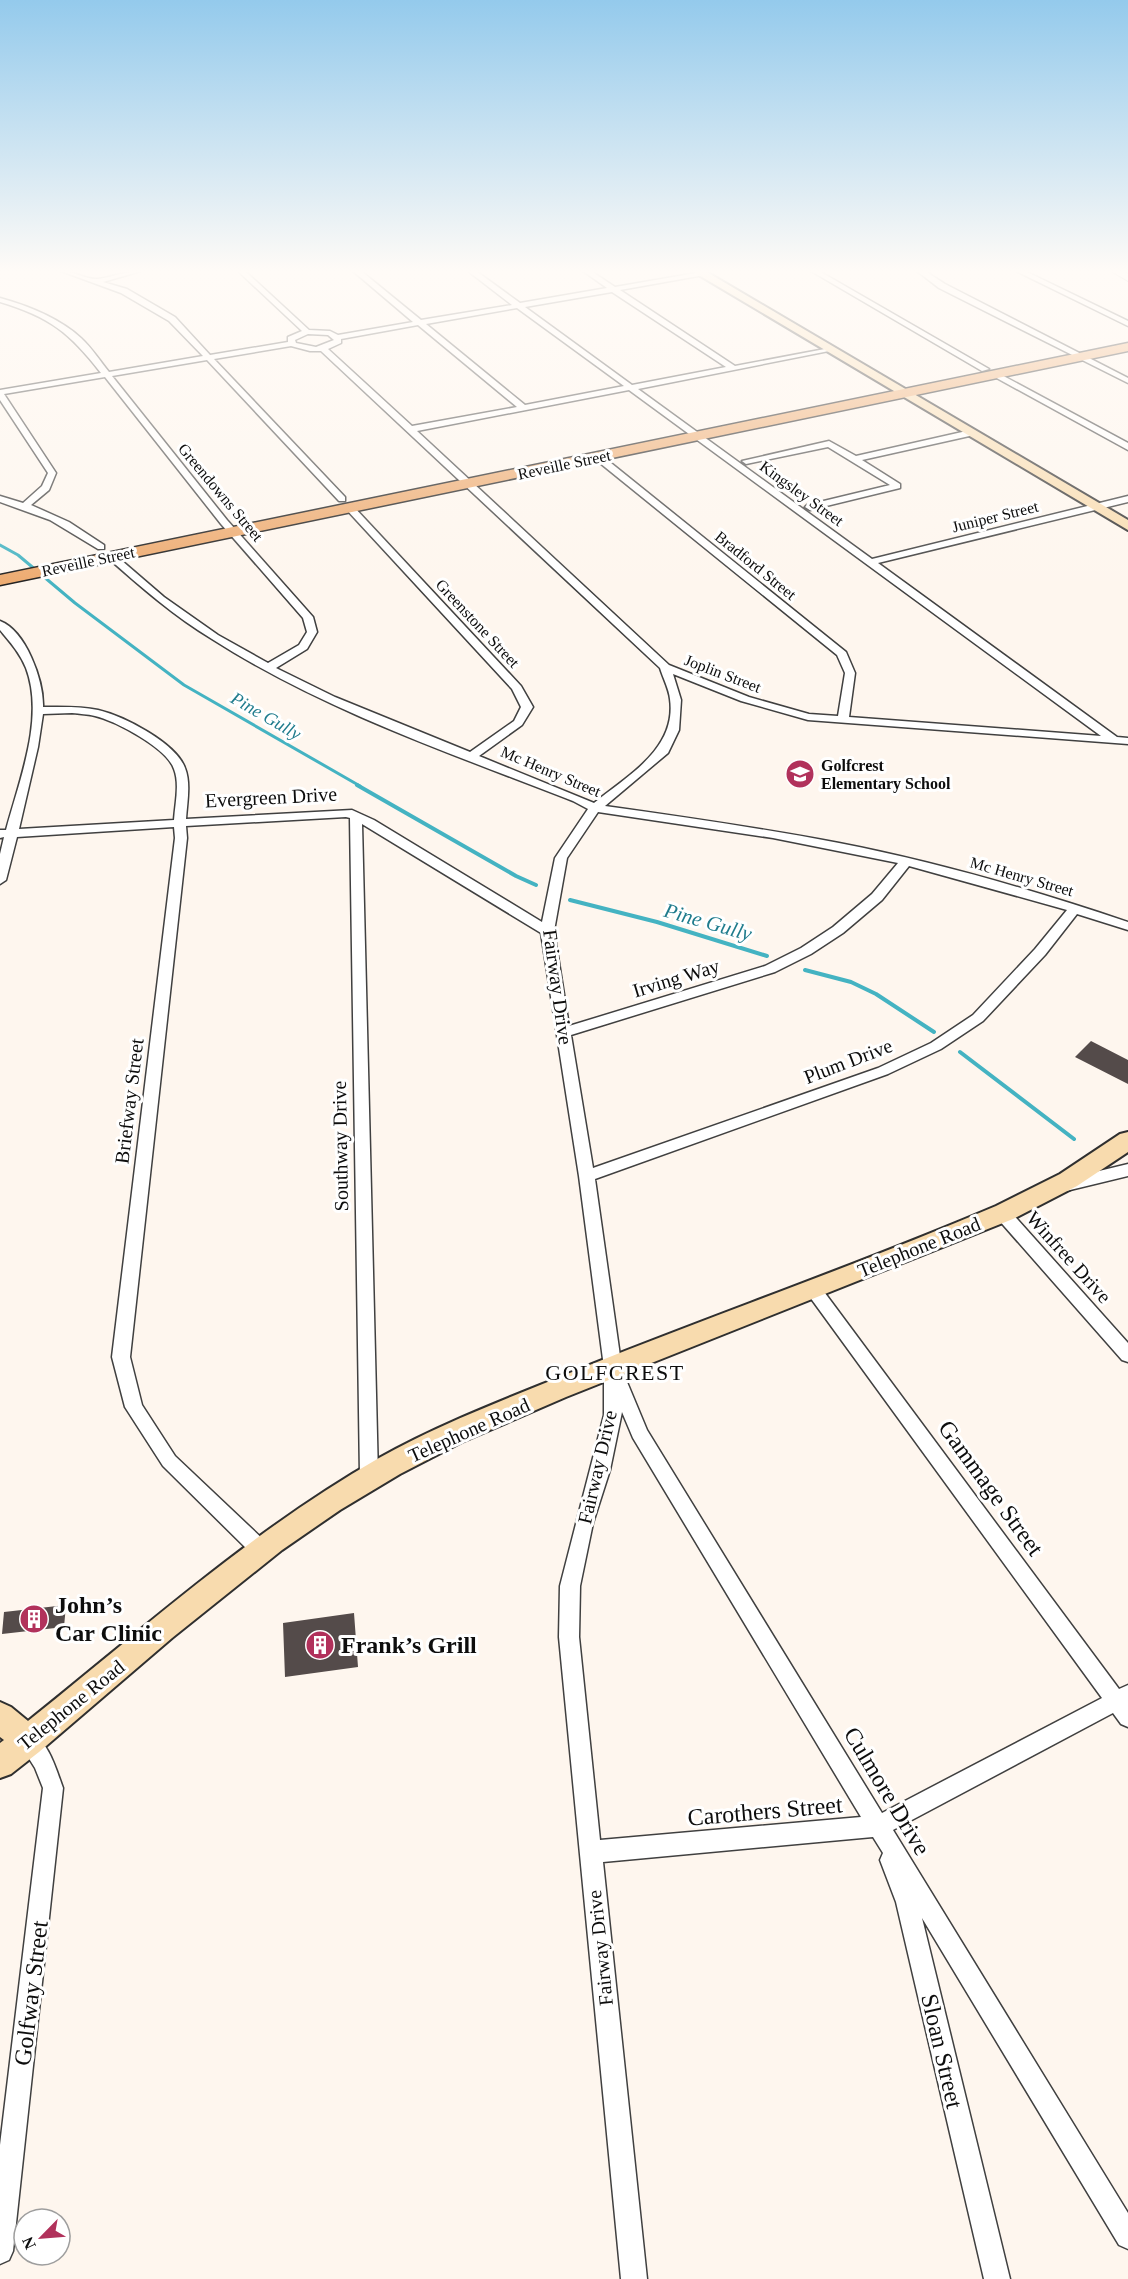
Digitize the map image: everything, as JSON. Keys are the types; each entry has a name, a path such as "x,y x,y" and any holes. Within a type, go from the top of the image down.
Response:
{"main road":[{"path":"879,377 1128,526"},
{"name":"Reveille Street","path":"7,567 46,565 964,377"},
{"name":"Reveille Street","path":"466,479 598,457 694,432"},
{"name":"Reveille Street","path":"0,580 30,573 46,565"},
{"name":"Telephone Road","path":"0,1763 260,1549 369,1476 451,1435 613,1367 1003,1214 1054,1188 1110,1155 1128,1140"},
{"path":"0,1717 28,1742"}],"street":[{"path":"26,505 45,491 51,481 52,473 0,393 88,377"},
{"name":"Greendowns Street","path":"110,377 228,527 308,616 312,632 303,647 269,667"},
{"name":"Greenstone Street","path":"227,377 517,688 527,707 518,723 472,756"},
{"name":"Joplin Street","path":"355,377 665,667 745,699 808,717 1128,741"},
{"path":"486,377 524,408"},
{"name":"Kingsley Street","path":"619,377 1114,740"},
{"path":"412,429 683,377"},
{"path":"1001,377 1128,447"},
{"path":"855,459 971,433"},
{"path":"746,462 829,444 897,486 810,507"},
{"name":"Bradford Street","path":"598,457 842,654 850,673 843,720"},
{"name":"Juniper Street","path":"870,562 1128,499"},
{"name":"Mc Henry Street","path":"0,500 26,505 71,526 184,616 269,667 364,714 577,798 595,808 727,826 906,862 1075,908 1128,926"},
{"path":"0,624 14,639 30,665 37,693 38,711 35,739 6,833 0,880"},
{"name":"Fairway Drive","path":"634,2279 569,1637 570,1586 613,1415 613,1367 588,1176 547,931 561,858 578,830 595,808 662,753 673,730 676,700 665,667"},
{"name":"Briefway Street","path":"38,711 78,710 120,720 168,752 176,762 181,774 178,822 181,838 121,1357 134,1407 169,1461 260,1549"},
{"name":"Evergreen Drive","path":"6,833 339,813 356,816 547,931"},
{"name":"Southway Drive","path":"356,816 369,1476"},
{"name":"Irving Way","path":"564,1032 770,969 806,951 838,930 876,897 906,862"},
{"name":"Plum Drive","path":"588,1176 883,1071 936,1046 978,1018 1040,952 1075,908"},
{"path":"1054,1188 1128,1170"},
{"name":"Winfree Drive","path":"1003,1214 1128,1355"},
{"name":"Gammage Street","path":"813,1289 1124,1704"},
{"name":"Culmore Drive","path":"613,1367 639,1433 1128,2236"},
{"name":"Carothers Street","path":"590,1852 878,1826 1124,1704"},
{"name":"Golfway Street","path":"0,2251 53,1788 43,1762 28,1742"},
{"name":"Sloan Street","path":"878,1826 907,1902 997,2279"}],"building":[{"path":"1091,1041 1128,1060 1128,1084 1075,1057"},
{"name":"John’s Car Clinic","path":"66,1605 64,1627 2,1634 4,1612"},
{"name":"Frank’s Grill","path":"354,1613 358,1667 285,1677 283,1623"}],"waterway":[{"name":"Pine Gully","path":"0,545 18,555 75,603 184,685 360,786"},
{"name":"Pine Gully","path":"357,785 516,876 536,885"},
{"name":"Pine Gully","path":"570,900 657,922 767,956"},
{"name":"Pine Gully","path":"805,970 851,982 876,994 934,1032"},
{"name":"Pine Gully","path":"960,1052 1074,1139"}],"place":[{"name":"Golfcrest Elementary School","path":"800,774"},
{"name":"John’s Car Clinic","path":"34,1619"},
{"name":"Frank’s Grill","path":"320,1645"}],"district":[{"name":"GOLFCREST","path":"615,1372"}]}
